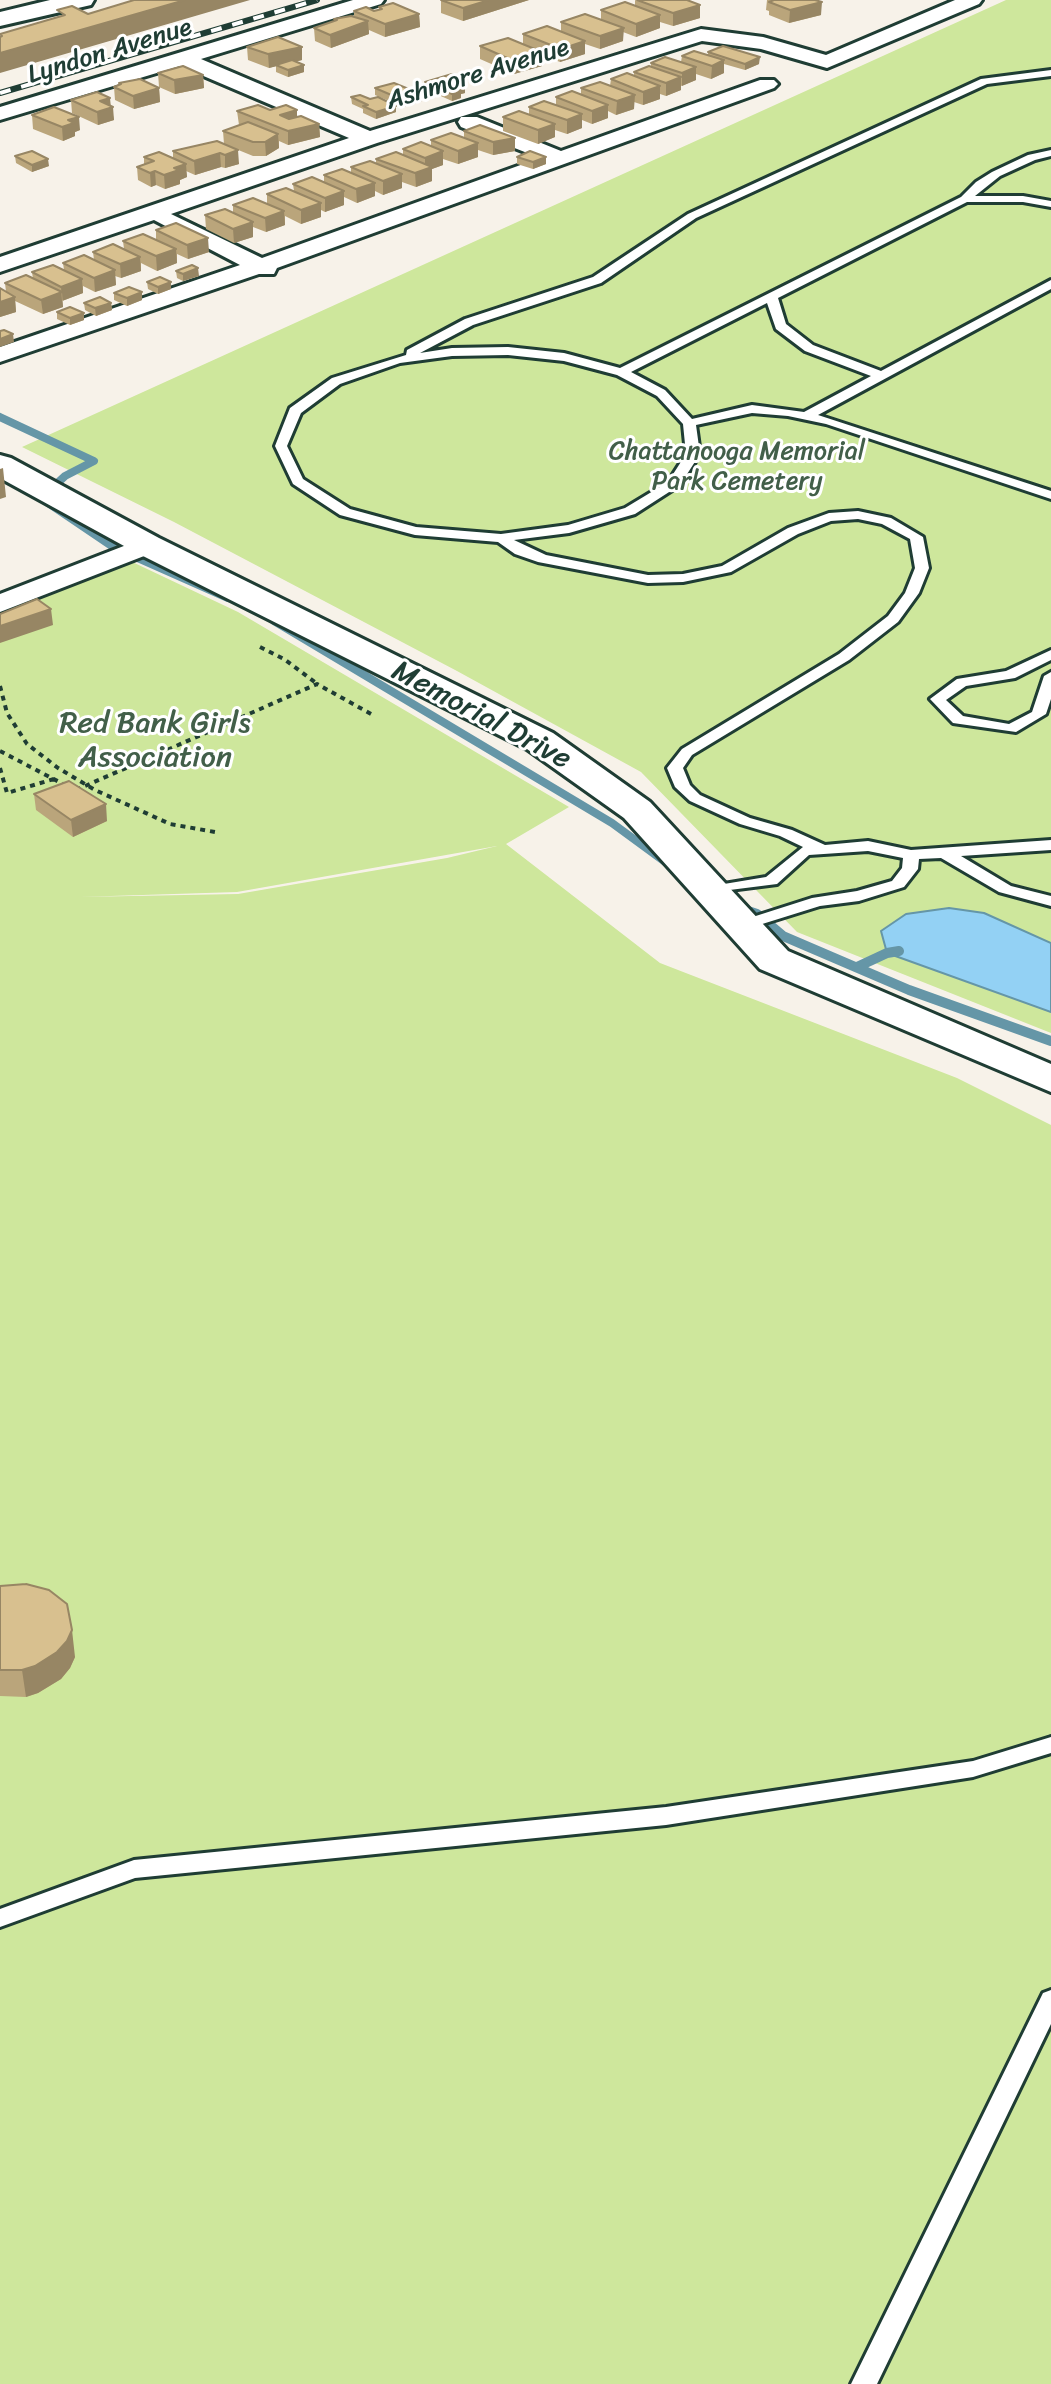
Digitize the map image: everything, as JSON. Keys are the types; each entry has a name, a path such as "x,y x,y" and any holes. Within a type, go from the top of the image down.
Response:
{"street":[{"path":"0,19 82,0"},
{"name":"Lyndon Avenue","path":"0,114 374,0"},
{"name":"Ashmore Avenue","path":"0,265 369,138 701,35 763,43 827,62 972,0"},
{"path":"182,59 369,138"},
{"path":"0,355 264,267 767,84"},
{"path":"449,114 560,158"},
{"path":"149,212 264,267"},
{"name":"Memorial Drive","path":"0,465 147,545 540,741 637,810 774,960 1051,1079"},
{"path":"0,604 147,545"}],"lane":[{"path":"398,360 452,352 508,351 564,357 621,372 661,393 689,423 693,454 673,485 630,511 569,529 501,538 415,531 345,512 298,481 281,446 295,411 336,381 398,360 469,322 597,280 692,216 985,81 1051,73"},
{"path":"621,372 965,199 996,174 1032,157 1051,153"},
{"path":"965,199 1023,199 1051,204"},
{"path":"806,416 1051,284"},
{"path":"772,298 780,326 809,348 881,375"},
{"path":"689,423 752,409 806,416 1051,495"},
{"path":"501,538 520,551 543,559 648,579 683,578 726,569 793,531 829,517 858,515 886,521 916,537 922,568 912,593 893,619 844,657 687,752 675,768 683,787 695,798 745,821 786,833 821,849"},
{"path":"1051,654 1010,675 962,682 937,699 958,720 1011,729 1039,714 1051,676"},
{"path":"712,890 771,881 805,851 868,846 911,855 1051,845"},
{"path":"941,852 1005,889 1051,901"},
{"path":"743,925 818,901 859,896 898,884 910,869 911,855"},
{"path":"0,1918 134,1869 666,1816 973,1769 1051,1745"},
{"path":"864,2384 1051,2000"}],"path":[{"path":"260,647 373,715"},
{"path":"0,751 73,791 317,684"},
{"path":"0,686 7,713 27,744 88,785 170,824 215,832"},
{"path":"0,768 7,793"},
{"path":"0,795 55,779"}],"green space":[{"name":"Chattanooga Memorial Park Cemetery","path":"1006,0 1051,0 1051,1033 797,932 641,772 174,522 22,447"},
{"name":"Red Bank Girls Association","path":"126,559 238,612 569,807 506,844 660,963 957,1078 1051,1125 1051,2384 0,2384 0,609","holes":["497,846 447,858 238,894 79,897 237,892"]}],"water":[{"path":"949,908 984,913 1051,943 1051,1012 887,953 881,931 906,914"}],"building":[{"path":"134,0 185,0 0,53 0,34 65,15 57,10 72,6 88,14"},
{"path":"441,0 489,0 463,8"},
{"path":"637,0 687,0 700,5 673,13"},
{"path":"625,2 660,15 636,24 601,10"},
{"path":"769,2 822,2 790,10"},
{"path":"393,3 419,14 385,24 354,11 366,7 374,11"},
{"path":"585,14 624,28 600,36 561,22"},
{"path":"351,16 368,21 330,35 314,28 337,20 334,19"},
{"path":"547,26 585,41 561,49 523,34"},
{"path":"278,37 302,47 268,54 247,47"},
{"path":"508,38 542,52 514,61 480,46"},
{"path":"723,46 760,57 745,64 708,52"},
{"path":"694,51 724,60 712,66 682,56"},
{"path":"665,57 696,67 682,73 651,63"},
{"path":"292,60 304,65 288,70 276,65"},
{"path":"183,66 203,75 174,80 158,73"},
{"path":"649,66 681,77 666,83 634,72"},
{"path":"627,73 660,86 643,92 611,79"},
{"path":"452,74 464,79 455,82 465,86 456,89 461,91 452,94 425,82"},
{"path":"140,79 159,88 133,96 114,87 119,83"},
{"path":"600,82 635,95 617,101 581,88"},
{"path":"394,83 421,94 403,100 375,88"},
{"path":"572,91 608,105 592,111 556,97"},
{"path":"97,92 110,98 100,101 113,107 97,112 71,100"},
{"path":"360,95 370,99 378,97 396,106 376,112 351,97"},
{"path":"544,101 582,114 567,120 529,107"},
{"path":"258,105 270,110 286,105 297,110 280,115 289,119 301,116 319,124 288,131 237,111"},
{"path":"54,107 79,117 68,120 74,123 62,127 32,115"},
{"path":"519,111 555,124 538,130 503,117"},
{"path":"248,122 278,134 265,142 253,142 223,131"},
{"path":"480,125 515,138 493,142 464,131"},
{"path":"451,133 478,143 458,151 431,140"},
{"path":"217,141 238,150 194,161 173,151"},
{"path":"421,142 443,151 425,158 403,149"},
{"path":"32,151 48,159 32,165 15,156"},
{"path":"530,151 546,157 533,162 517,157"},
{"path":"159,152 186,164 164,175 137,167 154,161 144,157"},
{"path":"396,152 432,167 415,173 376,159"},
{"path":"370,161 402,174 383,181 351,167"},
{"path":"342,169 375,183 356,189 324,175"},
{"path":"312,177 344,191 325,198 293,184"},
{"path":"286,188 321,203 301,210 267,194"},
{"path":"253,198 284,211 265,218 233,205"},
{"path":"225,209 253,222 233,229 205,215"},
{"path":"176,223 208,238 187,245 156,230"},
{"path":"143,234 176,249 156,256 123,241"},
{"path":"113,244 140,257 120,264 93,252"},
{"path":"84,255 115,270 94,278 63,263"},
{"path":"53,265 82,279 61,287 32,272"},
{"path":"192,265 198,268 183,274 176,271"},
{"path":"26,275 62,292 41,300 5,283"},
{"path":"160,277 171,282 158,287 147,282"},
{"path":"129,287 142,292 127,298 114,293"},
{"path":"0,288 15,297 0,302"},
{"path":"100,297 111,303 95,308 84,303"},
{"path":"70,307 84,313 70,318 57,312"},
{"path":"0,331 13,334 0,339"},
{"path":"37,599 51,609 0,626 0,614"},
{"path":"69,781 106,804 71,820 34,794"},
{"path":"26,1584 49,1590 67,1604 72,1630 57,1652 35,1666 22,1670 0,1670 0,1586"}],"waterway":[{"path":"0,417 94,461 65,476 50,490"},
{"path":"48,503 113,547 228,598"},
{"path":"274,621 612,823 672,867"},
{"path":"739,908 757,914 783,936 909,990 1051,1041"},
{"path":"857,967 887,953 899,951"}],"railway":[{"path":"0,93 317,0"}]}
